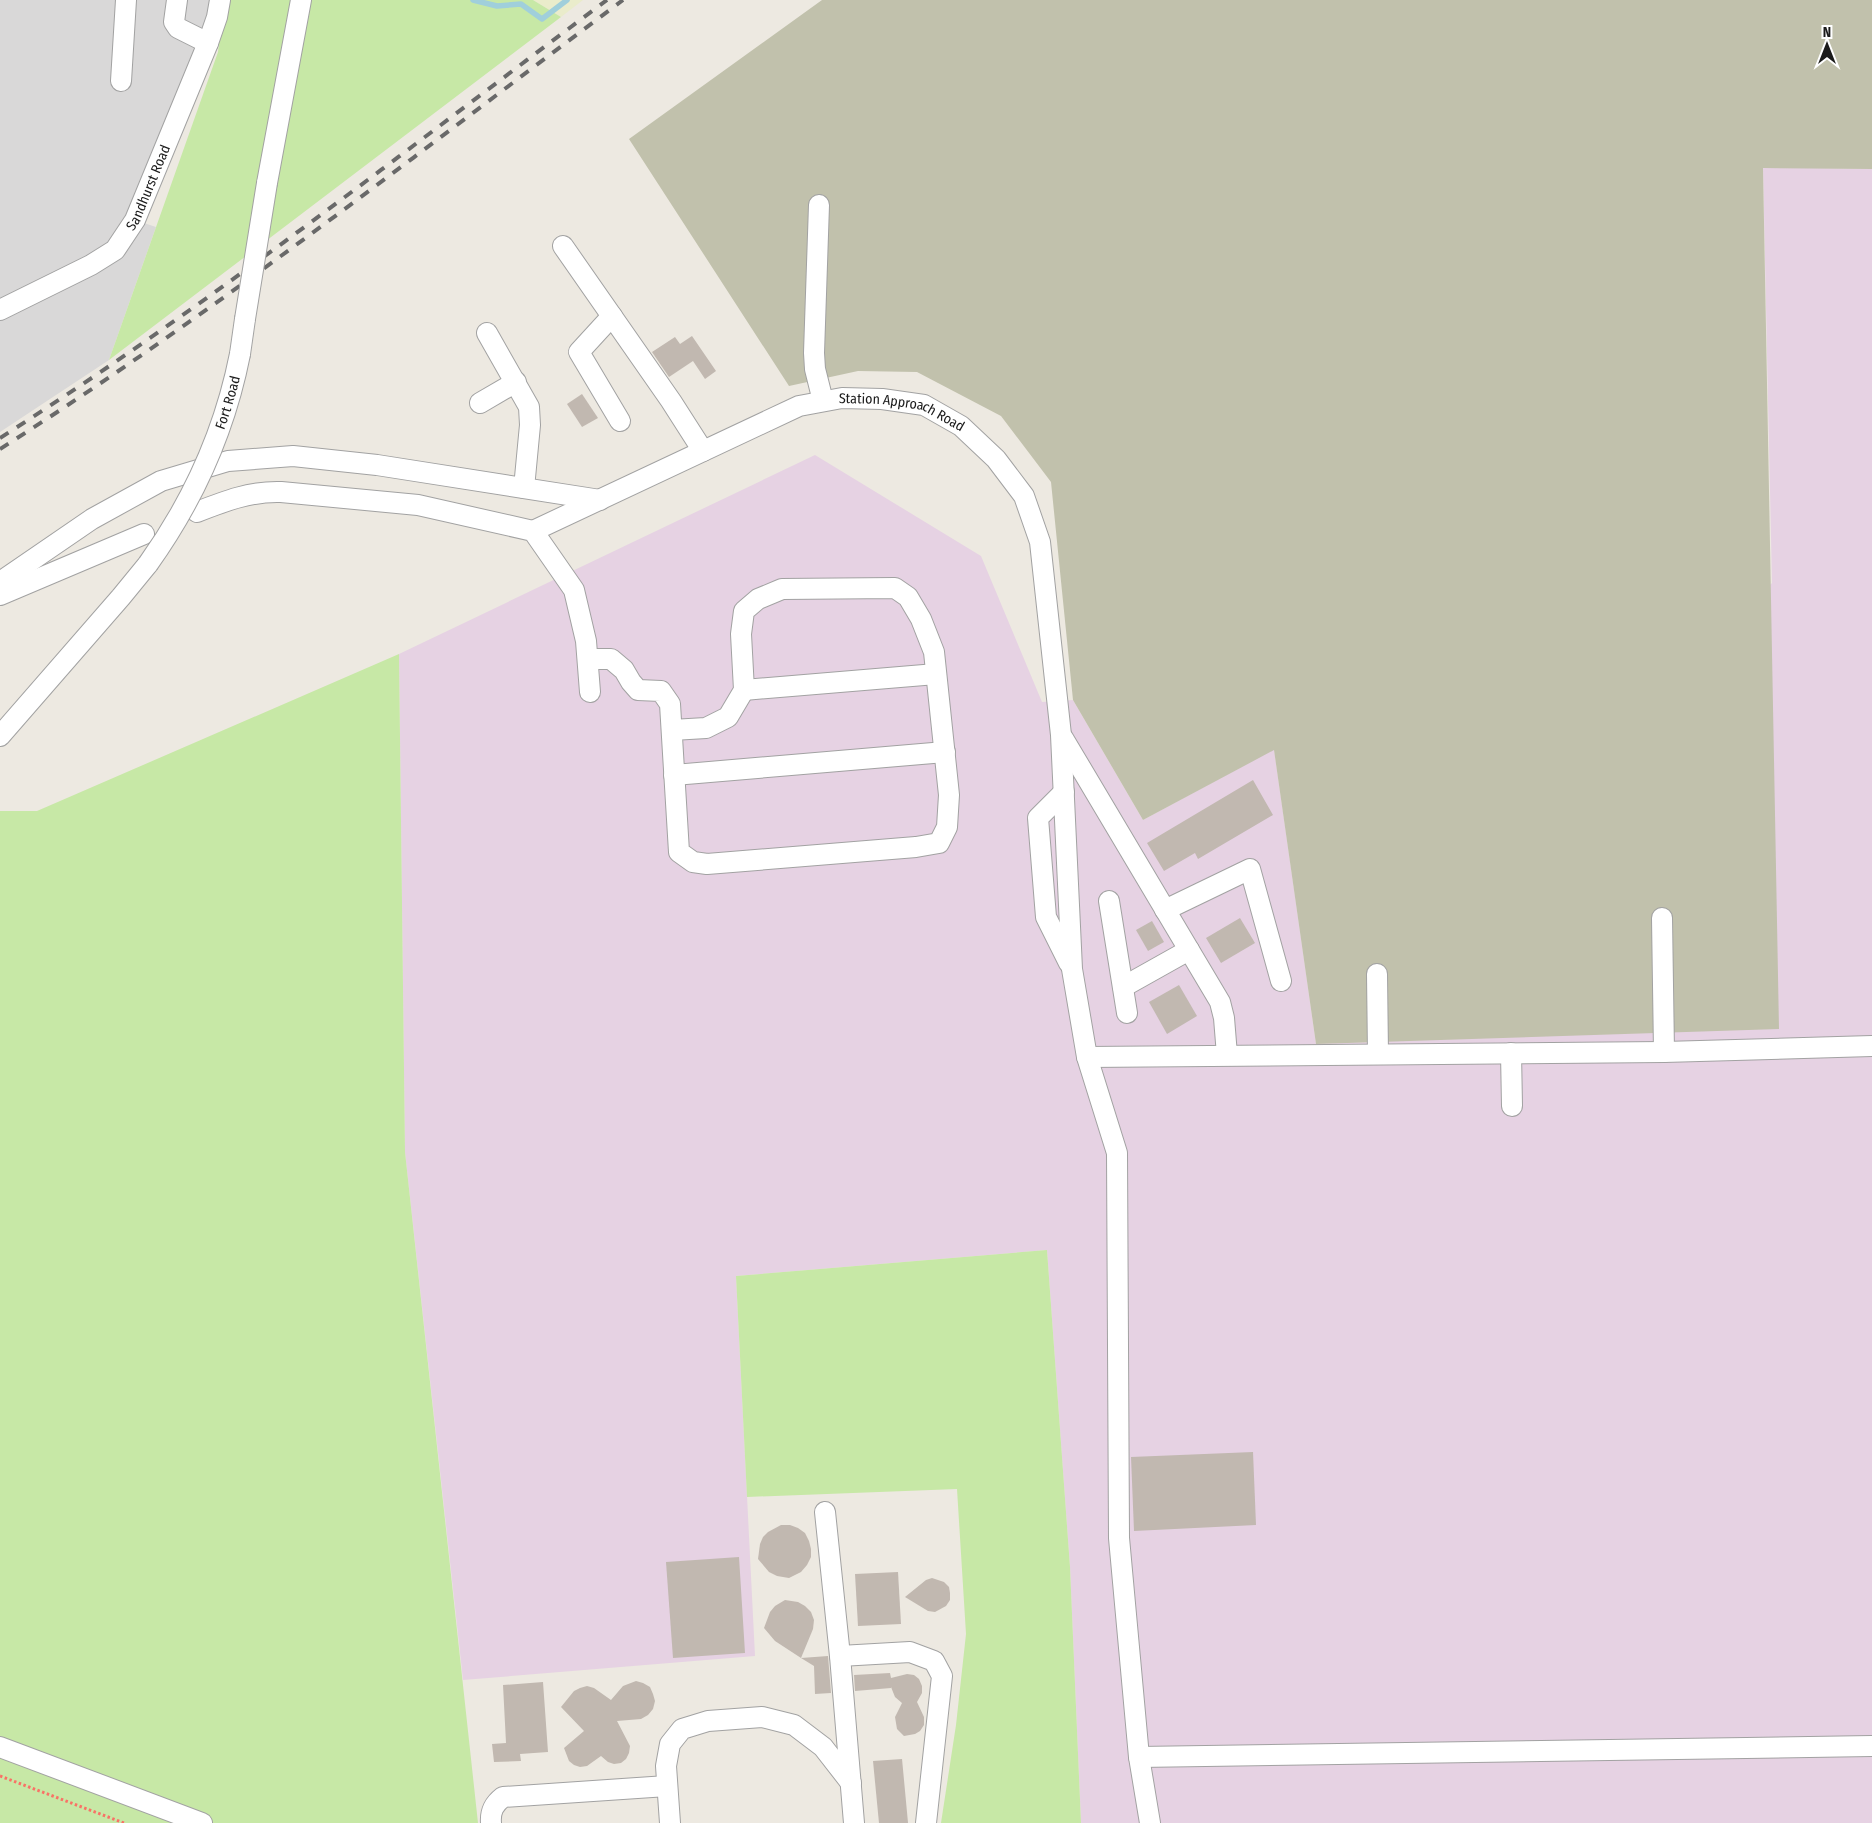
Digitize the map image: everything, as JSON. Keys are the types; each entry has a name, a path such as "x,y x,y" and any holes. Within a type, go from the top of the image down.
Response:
{"street":[{"path":"121,81 126,0"},
{"path":"176,0 174,22 178,28 208,43"},
{"name":"Sandhurst Road","path":"0,310 90,265 115,250 135,220 208,43 217,17 220,0"},
{"name":"Fort Road","path":"0,736 148,564 178,518 208,457 225,414 240,354 267,183 301,0"},
{"path":"819,205 814,361 823,402"},
{"path":"563,246 671,401 703,452"},
{"path":"612,316 580,352 620,420"},
{"path":"487,333 525,398 530,413 524,488"},
{"path":"480,403 516,382"},
{"name":"Station Approach Road","path":"533,531 799,406 842,398 882,399 924,405 961,426 996,459 1024,496 1040,542 1060,734 1072,969"},
{"path":"0,582 92,519 161,481 228,461 293,456 377,465 600,500"},
{"path":"197,512 240,496 262,492 281,492 418,505 533,531 574,590 586,641 590,692"},
{"path":"0,595 144,534"},
{"path":"588,659 611,659 624,670 638,690 661,691 670,704 679,852 693,862 707,864 916,847 939,843 947,827 950,795 934,652 921,619 908,597 895,588 782,589 758,599 744,612 741,634 744,690 728,717 706,728 672,730"},
{"path":"744,690 936,674"},
{"path":"1060,734 1220,1002 1224,1018 1227,1055"},
{"path":"674,776 945,752"},
{"path":"1064,792 1038,818 1046,917 1072,969 1087,1057 1117,1153 1119,1538 1139,1757 1150,1823"},
{"path":"1165,910 1250,869 1281,981"},
{"path":"1109,901 1127,1013"},
{"path":"1662,918 1664,1052"},
{"path":"1123,987 1189,950"},
{"path":"1377,974 1378,1054"},
{"path":"1087,1057 1664,1052 1872,1046"},
{"path":"1511,1053 1512,1106"},
{"path":"825,1512 840,1656 854,1823"},
{"path":"840,1656 910,1652 934,1661 942,1676 926,1823"},
{"path":"670,1823 666,1766 670,1744 682,1729 708,1721 762,1717 794,1725 823,1747 851,1783"},
{"path":"1139,1757 1872,1746"},
{"path":"0,1747 202,1823"},
{"path":"491,1823 490,1816 494,1803 503,1797 667,1786"}],"path":[{"path":"0,1776 124,1823"}],"shaded area":[{"path":"0,0 220,0 135,220 156,227 109,360 0,432"},
{"path":"533,0 583,0 561,17"},
{"path":"822,0 1872,0 1872,169 1763,168 1779,1029 1316,1044 1274,750 1143,820 1073,700 1051,482 1001,416 917,372 858,371 789,386 629,139"},
{"path":"1763,167 1872,169 1872,1823 1081,1823 1070,1567 1047,1250 736,1276 755,1656 463,1680 405,1152 399,654 815,455 981,556 1042,702 1073,700 1143,820 1274,749 1316,1044 1772,583"}],"green space":[{"path":"224,0 533,0 561,17 109,360 218,52"},
{"path":"399,654 405,1152 478,1823 0,1823 0,811 37,811"},
{"path":"1047,1250 1070,1567 1081,1823 941,1823 956,1725 966,1634 957,1489 747,1497 736,1276"}],"building":[{"path":"692,336 716,371 705,379 693,361 669,377 652,352 675,337 680,344"},
{"path":"582,394 598,418 582,427 567,404"},
{"path":"1253,780 1273,815 1198,859 1195,853 1164,871 1147,843"},
{"path":"1240,918 1255,943 1221,963 1206,938"},
{"path":"1152,921 1164,942 1148,951 1136,930"},
{"path":"1179,985 1197,1016 1167,1034 1149,1002"},
{"path":"1253,1452 1256,1525 1134,1531 1131,1457"},
{"path":"781,1525 790,1525 805,1533 811,1549 811,1557 807,1565 801,1572 789,1578 777,1576 769,1572 758,1559 763,1537"},
{"path":"739,1557 745,1653 673,1658 666,1562"},
{"path":"898,1572 901,1624 858,1626 855,1574"},
{"path":"932,1578 944,1582 949,1587 950,1593 950,1600 946,1606 935,1612 928,1611 905,1597 926,1580"},
{"path":"785,1600 798,1602 805,1606 811,1612 814,1620 813,1629 801,1658 775,1641 764,1628 770,1612 775,1606"},
{"path":"828,1656 831,1693 815,1694 814,1666 801,1658"},
{"path":"890,1673 891,1678 907,1674 914,1675 919,1679 922,1686 922,1693 917,1702 924,1717 924,1725 915,1734 904,1736 897,1729 895,1717 902,1703 895,1697 891,1687 855,1691 854,1675"},
{"path":"636,1681 650,1687 655,1701 653,1709 641,1719 617,1721 630,1746 626,1759 621,1763 614,1764 601,1756 587,1766 580,1767 574,1765 569,1761 564,1748 584,1731 561,1707 574,1691 580,1688 587,1686 594,1688 611,1700 623,1686"},
{"path":"543,1682 548,1752 520,1754 521,1761 494,1762 492,1744 506,1743 503,1685"},
{"path":"902,1759 908,1823 879,1823 873,1761"}],"waterway":[{"path":"473,0 497,6 521,4 542,19 567,0"}],"railway":[{"path":"0,438 156,334 232,280 607,0"},
{"path":"0,449 160,343 238,287 623,0"}]}
